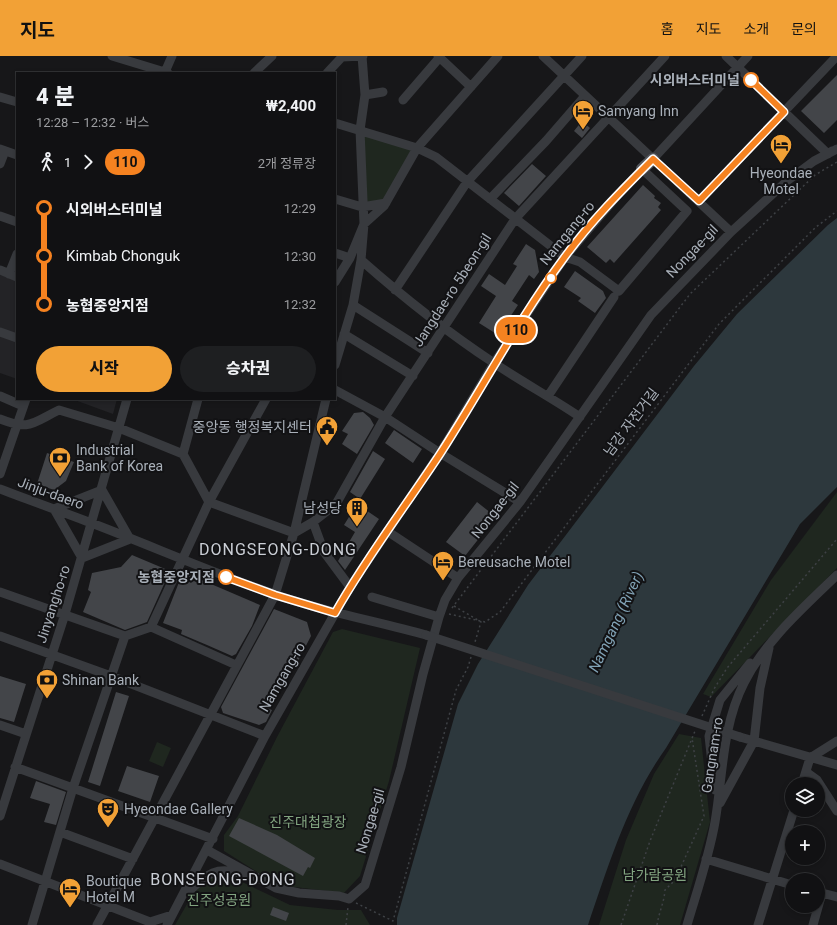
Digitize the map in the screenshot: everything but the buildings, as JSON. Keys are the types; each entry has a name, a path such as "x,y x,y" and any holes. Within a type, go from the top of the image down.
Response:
{"main road":[{"name":"Namgang-ro","path":"642,170 653,159"}],"street":[{"path":"112,56 164,72"},
{"path":"167,72 172,56"},
{"path":"256,72 271,56"},
{"path":"328,72 342,57 362,56 365,95 360,130 362,207 364,224 361,260 353,305 336,362"},
{"path":"336,280 350,258 364,224 386,203 417,148 498,56"},
{"path":"543,56 731,232"},
{"path":"395,290 467,182 582,56"},
{"name":"Jangdae-ro 5beon-gil","path":"294,533 313,522 336,504 385,417 516,219 665,56"},
{"path":"726,56 828,154 837,145"},
{"name":"Namgang-ro","path":"653,159 748,56"},
{"path":"699,201 837,56"},
{"path":"403,100 439,57 471,87"},
{"path":"365,95 383,92"},
{"path":"0,96 16,102"},
{"path":"490,199 546,141 585,96"},
{"path":"336,123 417,148 436,157 565,257 580,262 618,291 687,211 642,170"},
{"name":"Nongae-gil","path":"349,899 365,885 401,767 423,674 443,615 445,600 458,578 520,502 651,315 731,232 787,181 814,161 837,149"},
{"path":"0,164 2,150 16,155"},
{"name":"Namgang-ro","path":"167,925 213,839 265,736 350,587 440,453 494,363 565,257 617,196 642,170"},
{"path":"336,198 362,207 386,203"},
{"path":"0,216 16,222"},
{"path":"336,253 350,258"},
{"path":"0,270 13,275 16,259"},
{"path":"361,260 395,290 444,328 494,363 580,417"},
{"path":"548,396 614,297"},
{"path":"353,305 428,353"},
{"path":"0,332 16,338"},
{"path":"344,334 412,376"},
{"path":"336,391 385,417 520,502"},
{"path":"0,396 16,400"},
{"name":"Jinyangho-ro","path":"0,816 93,523 127,400"},
{"path":"183,454 198,400"},
{"path":"151,627 209,502 265,400"},
{"path":"97,925 134,859 236,665 275,595 294,533 326,400"},
{"name":"Jinju-daero","path":"0,474 25,402"},
{"path":"0,419 17,426 26,426 59,410 119,428 183,454 209,502 294,533"},
{"name":"Jinju-daero","path":"0,489 93,523 182,560 275,595 335,613 378,622 426,635 740,737 837,765"},
{"path":"102,490 130,538 82,558 54,510 102,490"},
{"path":"313,522 324,552 350,587"},
{"path":"387,531 458,578"},
{"name":"Gangnam-ro","path":"687,925 706,860 718,807 725,744 734,709 744,683 770,644 835,579"},
{"path":"0,592 125,636 151,627 236,665"},
{"path":"372,597 443,615"},
{"path":"0,636 111,676 265,736"},
{"path":"33,924 73,788 125,636"},
{"path":"718,807 754,741 760,688 770,644"},
{"path":"718,807 709,736 715,714 720,700 759,652 770,644"},
{"path":"0,725 26,734"},
{"path":"804,777 810,758 837,741"},
{"path":"15,767 213,839"},
{"path":"806,772 817,780 837,811"},
{"path":"758,925 792,817"},
{"path":"60,832 134,859"},
{"path":"207,850 276,888 299,893 339,896 349,899"},
{"path":"706,860 785,883"},
{"path":"0,864 150,923 172,915"},
{"path":"182,897 204,876 213,872 233,870 262,881"},
{"path":"825,894 837,897"},
{"path":"813,925 816,913"}],"path":[{"path":"481,622 443,615 690,294 815,175 837,162"},
{"name":"남강 자전거길","path":"481,622 492,619 500,612 718,324 816,227 837,211"},
{"path":"445,600 481,622"},
{"path":"474,644 481,622"},
{"path":"346,925 349,899 393,921 456,690 468,667 472,652"},
{"path":"658,925 658,916 664,905 665,890 675,880 704,816 692,738"}],"shaded area":[{"path":"0,271 16,277 16,379 0,373"},
{"path":"75,400 117,400 113,414"}],"green space":[{"path":"360,130 417,148 386,203 362,207"},
{"path":"837,492 837,568 711,697 703,694 771,580"},
{"name":"진주대첩광장","path":"342,629 420,648 389,781 360,876 344,893 278,885 224,851 224,835 238,816 277,737 333,632"},
{"name":"남가람공원","path":"679,734 701,738 710,822 680,925 599,925 626,840 654,774"},
{"path":"157,742 171,748 163,767 149,761"},
{"name":"진주성공원","path":"219,874 240,881 290,905 338,910 361,910 370,925 175,925 198,885"}],"water":[{"name":"Namgang (River)","path":"837,218 837,487 800,524 641,789 621,834 588,925 397,925 397,918 458,704 478,664 528,585 694,366 737,314"}],"bus line":[{"name":"110","path":"226,577 275,595 335,613 350,587 440,453 494,363 565,257 617,196 653,159 699,201 784,112 751,80"}],"place":[{"name":"시외버스터미널","path":"751,80"},
{"name":"Samyang Inn","path":"583,130"},
{"name":"Hyeondae Motel","path":"781,164"},
{"name":"중앙동 행정복지센터","path":"327,446"},
{"name":"Industrial Bank of Korea","path":"60,478"},
{"name":"남성당","path":"357,528"},
{"name":"농협중앙지점","path":"226,577"},
{"name":"Bereusache Motel","path":"443,582"},
{"name":"Shinan Bank","path":"47,700"},
{"name":"Hyeondae Gallery","path":"108,828"},
{"name":"Boutique Hotel M","path":"70,908"}],"district":[{"name":"DONGSEONG-DONG","path":"278,549"},
{"name":"BONSEONG-DONG","path":"223,879"}]}
